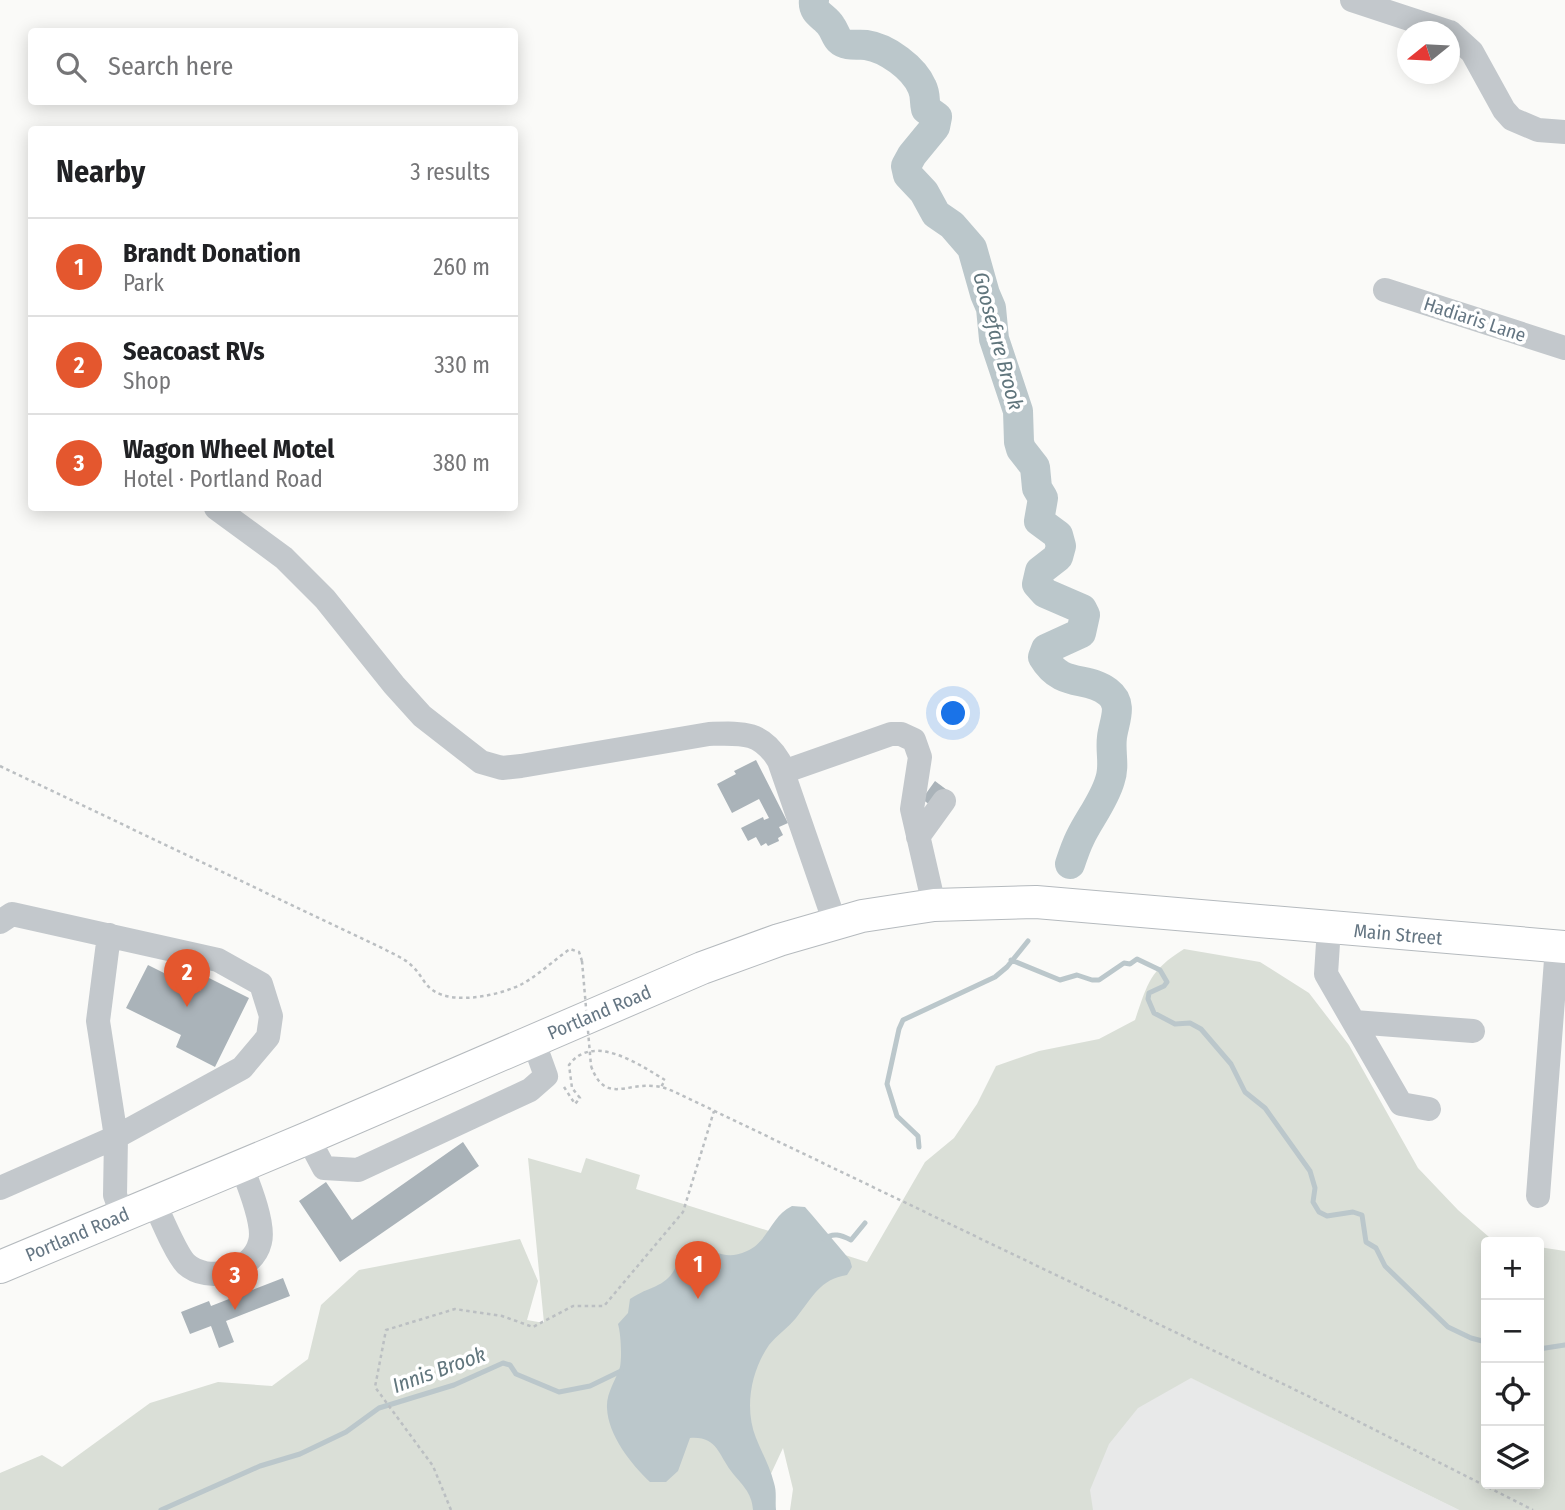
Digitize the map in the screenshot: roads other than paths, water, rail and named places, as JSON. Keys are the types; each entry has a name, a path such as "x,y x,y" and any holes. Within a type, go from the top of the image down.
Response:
{"main road":[{"name":"Portland Road","path":"0,1267 743,951 835,923 934,905 1036,902 1230,917"},
{"name":"Main Street","path":"1230,917 1561,947"}],"street":[{"path":"1352,0 1416,21"},
{"path":"1460,42 1472,52 1504,110 1512,119 1538,130 1565,132"},
{"name":"Hadiaris Lane","path":"1385,290 1565,348"},
{"path":"220,511 284,558 325,599 422,716 481,762 502,768 521,766 688,736 736,733 755,737 768,744 783,772 835,923"},
{"path":"783,772 891,734 908,736 914,740 920,757 912,809 934,905"},
{"path":"918,837 944,801"},
{"path":"0,922 12,914 218,960 261,984 271,1016 268,1037 242,1068 116,1137 0,1188"},
{"path":"1329,928 1326,974 1401,1104 1429,1109"},
{"path":"108,934 98,1021 116,1137 115,1195 122,1215"},
{"path":"1538,1196 1561,947"},
{"path":"1353,1022 1473,1031"},
{"path":"308,1138 324,1168 358,1170 530,1090 546,1076 533,1040"},
{"path":"154,1202 185,1263 202,1275 224,1274 251,1260 261,1241 256,1204 241,1164"}],"waterway":[{"name":"Goosefare Brook","path":"814,0 815,9 842,42 874,47 906,66 922,87 926,109 937,117 935,127 906,166 908,175 924,192 936,214 952,225 972,248 991,308 994,339 1018,411 1019,442 1035,467 1037,488 1043,498 1039,521 1058,535 1061,546 1058,557 1040,571 1037,584 1045,593 1082,609 1085,615 1081,633 1046,649 1043,657 1058,674 1100,687 1116,702 1110,780 1070,864"},
{"name":"Goosefare Brook","path":"919,1147 918,1136 897,1116 887,1084 903,1020 995,977 1028,941"},
{"path":"1011,960 1060,980 1077,975 1099,980 1124,963 1130,964 1137,959 1160,970 1167,982 1149,993 1148,999 1154,1013 1175,1024 1190,1023 1201,1029 1231,1064 1245,1092 1265,1108 1310,1171 1315,1188 1313,1202 1319,1212 1327,1216 1353,1212 1362,1215 1366,1242 1376,1248 1385,1266 1448,1327 1481,1341"},
{"name":"Goosefare Brook","path":"824,1239 837,1235 851,1240 865,1223"},
{"path":"1544,1348 1565,1345"},
{"name":"Innis Brook","path":"161,1510 260,1466 300,1454 346,1432 379,1408 454,1385 503,1363 510,1365 516,1374 559,1392 590,1386 621,1371"}],"place":[{"name":"Seacoast RVs","path":"187,1007"},
{"name":"Brandt Donation","path":"698,1299"},
{"name":"Wagon Wheel Motel","path":"235,1310"}]}
